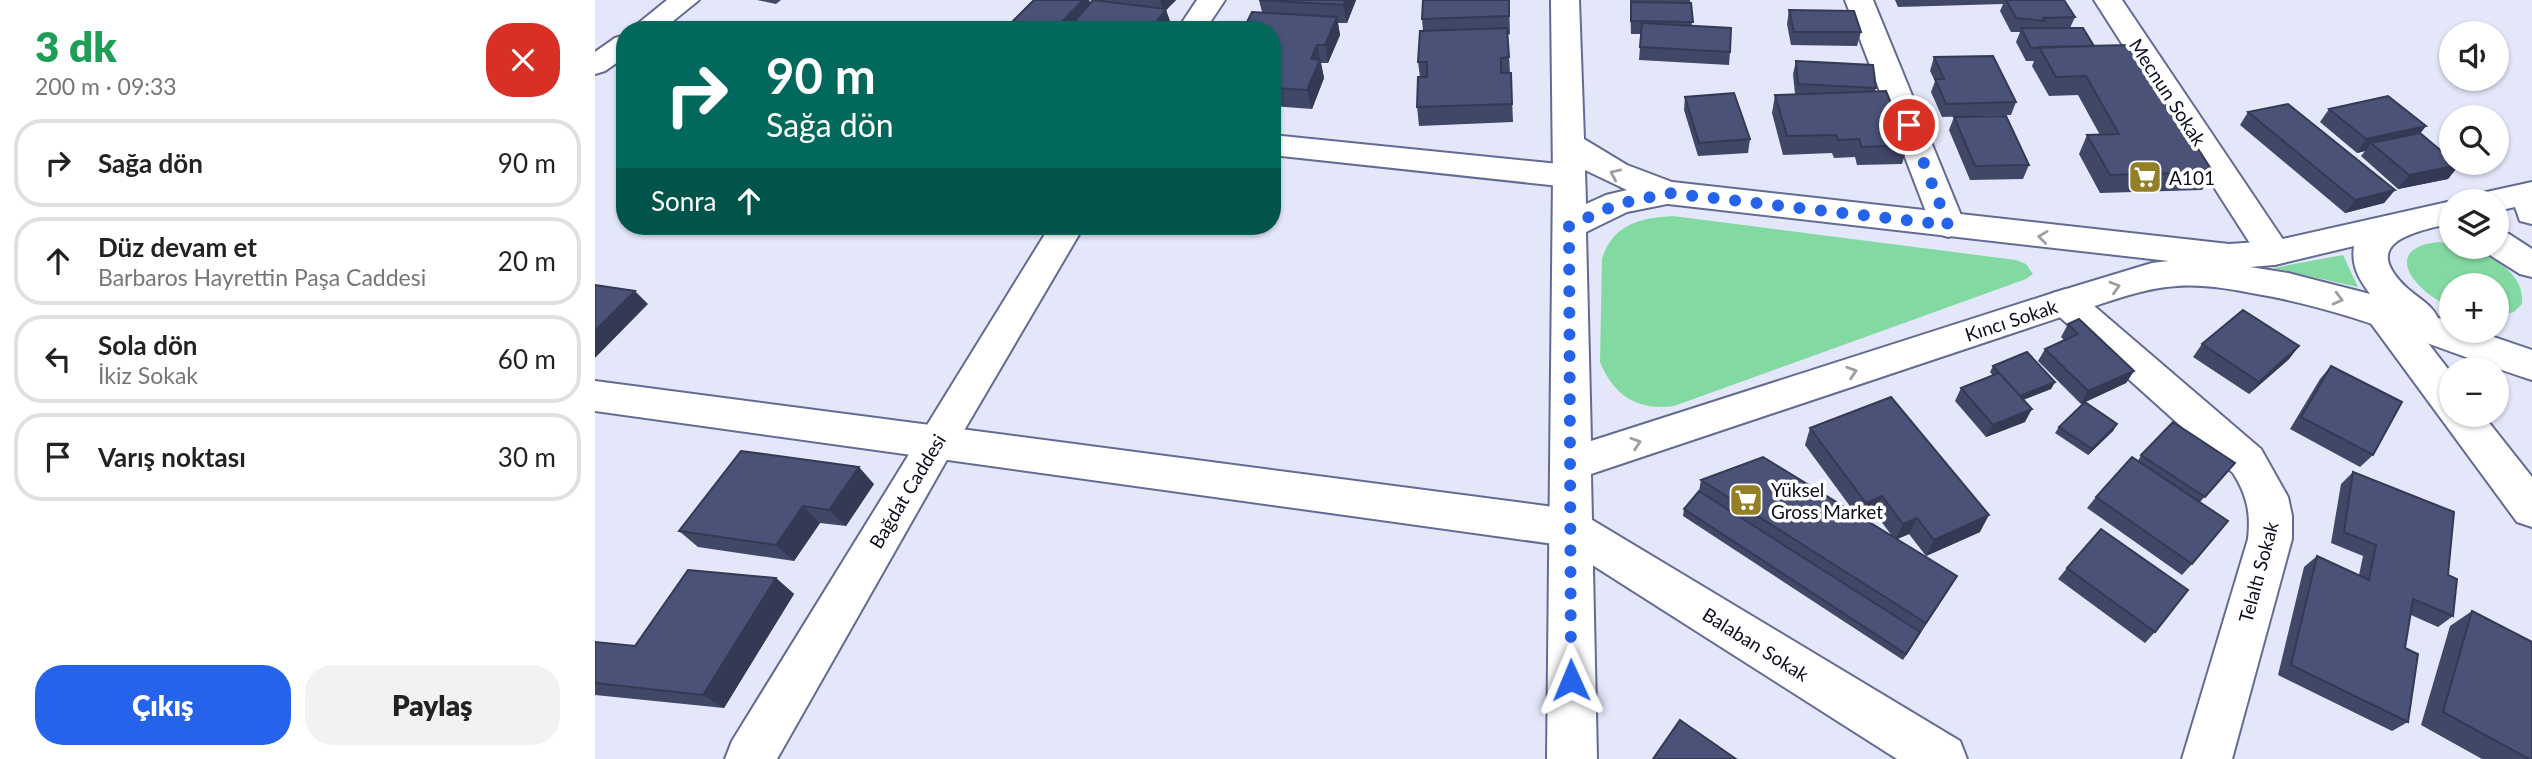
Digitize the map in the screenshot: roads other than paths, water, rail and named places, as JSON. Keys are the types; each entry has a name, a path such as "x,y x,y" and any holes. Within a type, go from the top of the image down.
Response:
{"main road":[{"path":"656,21 685,0"},
{"path":"1197,21 1211,0"},
{"path":"1565,0 1569,176 1572,759"},
{"path":"1859,0 1948,225"},
{"name":"Mecnun Sokak","path":"2108,0 2274,253"},
{"path":"595,65 616,50"},
{"path":"1568,143 1611,173 1669,193 2162,251 2229,256 2274,253 2439,215"},
{"path":"1281,146 1569,176"},
{"path":"2509,197 2530,192 2532,213"},
{"path":"1569,226 1618,204 1669,193"},
{"path":"2439,225 2400,224 2382,232 2371,244 2369,261 2378,280 2395,300 2439,328"},
{"name":"Bağdat Caddesi","path":"750,759 935,443 1062,235"},
{"path":"2509,251 2532,265"},
{"name":"Kıncı Sokak","path":"1571,464 2152,276 2205,273 2288,286 2383,312 2439,333"},
{"name":"Telaltı Sokak","path":"2066,302 2247,461 2265,487 2273,513 2270,539 2207,759"},
{"path":"2383,312 2439,386"},
{"path":"2494,343 2518,345 2532,342"},
{"path":"2467,343 2532,365"},
{"path":"595,396 1569,528"},
{"path":"2469,427 2532,509"},
{"name":"Balaban Sokak","path":"1569,528 1942,759"}],"place":[{"name":"A101","path":"2145,177"},
{"name":"Yüksel Gross Market","path":"1746,500"}]}
